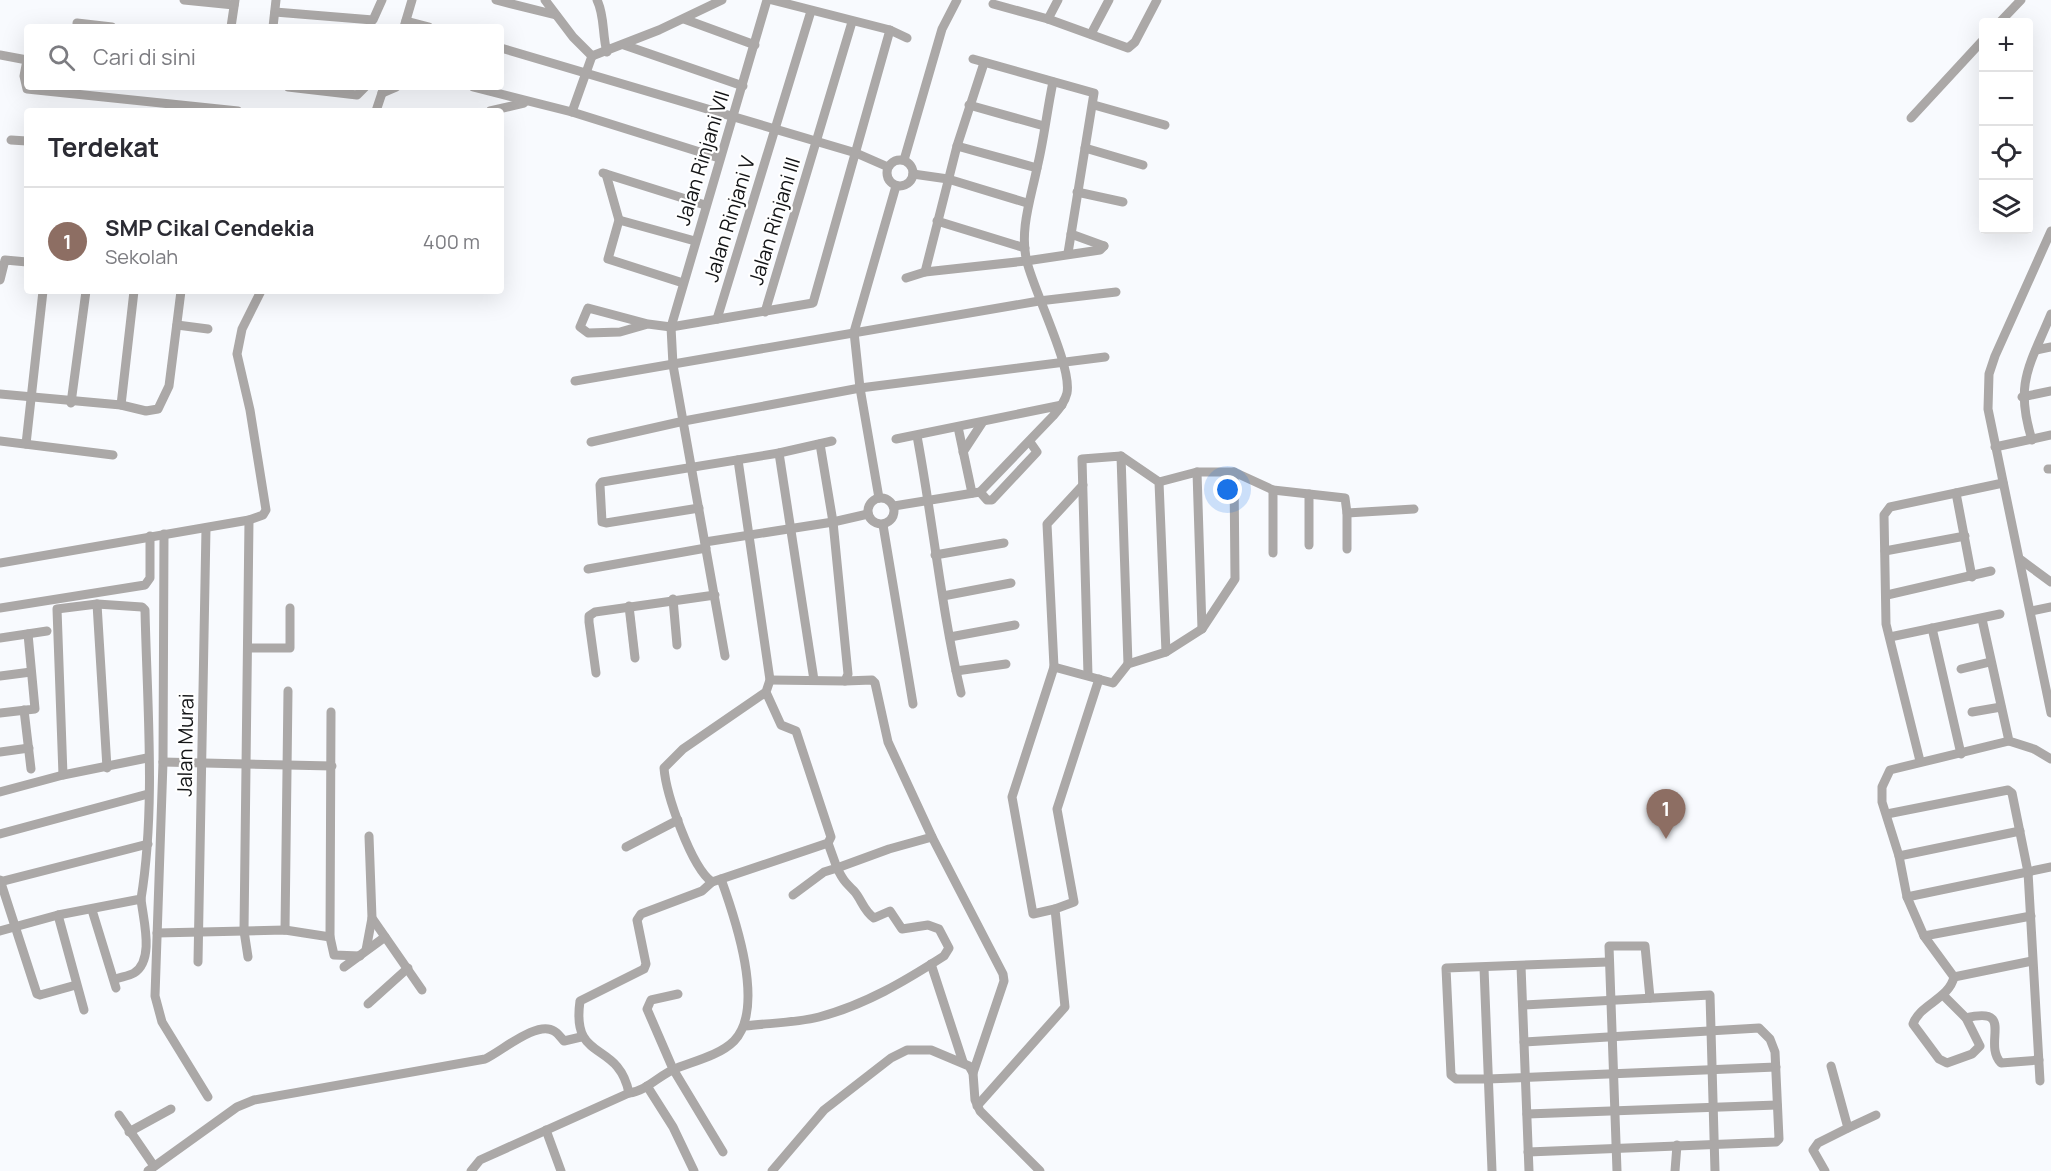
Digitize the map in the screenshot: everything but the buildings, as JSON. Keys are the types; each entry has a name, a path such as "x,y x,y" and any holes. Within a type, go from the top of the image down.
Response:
{"street":[{"path":"184,0 234,3 231,24"},
{"path":"273,24 276,0"},
{"path":"275,12 373,20 382,0"},
{"path":"405,24 412,0"},
{"path":"496,0 556,15"},
{"path":"546,0 592,56"},
{"path":"597,0 602,11 602,36 607,52"},
{"path":"592,56 624,45 722,0"},
{"name":"Jalan Rinjani VII","path":"725,656 673,365 671,327 767,0"},
{"path":"772,0 890,30 907,38"},
{"path":"904,160 942,29 957,0"},
{"path":"1048,19 1058,0"},
{"path":"1091,34 1109,0"},
{"path":"993,4 1011,4 1128,48 1135,42 1157,0"},
{"path":"2004,18 2021,0"},
{"name":"Jalan Rinjani V","path":"717,319 810,11"},
{"path":"684,19 755,45"},
{"name":"Jalan Rinjani III","path":"765,312 852,22"},
{"path":"648,324 637,329 609,333 588,333 580,327 585,311 593,308 648,324 671,327 813,303 890,30"},
{"path":"1911,118 1979,43"},
{"path":"624,45 743,86"},
{"path":"504,49 856,153 888,166"},
{"path":"0,55 24,60"},
{"path":"572,112 592,56"},
{"path":"973,59 1094,93 1094,105 1068,253"},
{"path":"925,272 957,146 984,63"},
{"path":"894,506 976,493 1030,442 1062,405 1067,393 1063,363 1039,301 1026,261 1025,248 1028,203 1053,82"},
{"path":"34,90 154,107 177,108"},
{"path":"314,90 357,95 362,90"},
{"path":"377,108 383,90"},
{"path":"484,90 572,112 719,158"},
{"path":"502,108 526,102"},
{"path":"969,105 1044,126"},
{"path":"1094,105 1165,125"},
{"path":"11,140 24,141"},
{"path":"957,146 1037,168"},
{"path":"1085,148 1143,165"},
{"path":"888,166 897,160 904,160 910,164 913,174 909,183 896,186"},
{"path":"888,166 887,176 896,186"},
{"path":"683,284 608,259 619,220 605,174 705,205"},
{"path":"913,174 948,179 1028,203"},
{"path":"879,498 860,388 854,332 896,186"},
{"path":"1077,192 1123,202"},
{"path":"619,220 695,241"},
{"path":"937,221 1025,248"},
{"path":"2051,231 1989,374 1988,409 2051,713"},
{"path":"906,278 925,272 1026,261 1100,249 1104,246 1071,234"},
{"path":"0,280 5,260 24,262"},
{"path":"575,381 1039,301 1116,292"},
{"path":"26,444 44,294"},
{"path":"72,403 86,294"},
{"path":"121,405 134,294"},
{"path":"0,394 72,403 121,405 146,411 158,409 169,386 181,294"},
{"path":"0,563 259,518 266,510 237,345 242,329 260,294"},
{"path":"2032,440 2024,416 2022,397 2028,368 2051,314"},
{"path":"177,325 208,329"},
{"path":"2036,350 2051,347"},
{"path":"591,442 684,421 860,388 1105,357"},
{"path":"2022,397 2051,391"},
{"path":"896,439 1062,405"},
{"path":"963,452 982,423"},
{"path":"958,428 976,493"},
{"path":"1995,447 2051,435"},
{"path":"917,436 929,501 935,555 962,693"},
{"path":"0,441 113,455"},
{"path":"699,508 606,523 602,522 600,484 779,453 832,441"},
{"path":"820,444 833,522 849,666 845,681"},
{"path":"779,453 814,680"},
{"path":"1121,456 1128,664"},
{"path":"1088,675 1082,459 1121,456 1159,482 1197,472 1234,472 1274,490 1345,498 1347,549"},
{"path":"471,1171 480,1160 647,1086 673,1069 724,1048 734,1042 745,1026 749,1012 742,944 717,881 704,876 693,856 678,820 664,768 670,760 692,743 766,692 770,680 738,460"},
{"path":"1197,472 1202,628"},
{"path":"1054,667 1113,683 1128,664 1166,652 1202,628 1235,579 1234,472"},
{"path":"1159,482 1166,652"},
{"path":"1920,761 1886,624 1886,510 1890,507 2003,483"},
{"path":"1083,485 1047,524 1054,667 1012,797 1032,914 1074,902 1057,808 1099,679"},
{"path":"1273,554 1274,490"},
{"path":"1956,493 1972,577"},
{"path":"1309,494 1309,544"},
{"path":"879,498 886,499 894,506 894,516 883,525 876,524 868,514 873,501 879,498"},
{"path":"1347,513 1414,509"},
{"path":"588,569 749,534 833,522 868,514"},
{"path":"248,957 244,931 249,520"},
{"path":"883,525 913,704"},
{"name":"Jalan Murai","path":"198,962 204,764 206,528"},
{"path":"164,534 163,762 156,1008 162,1022 208,1097"},
{"path":"0,608 145,585 150,578 150,536"},
{"path":"1885,551 1965,537"},
{"path":"935,555 1004,543"},
{"path":"2020,560 2051,582"},
{"path":"1887,595 1991,571"},
{"path":"943,596 1011,583"},
{"path":"596,673 589,616 595,612 715,595"},
{"path":"673,600 677,645"},
{"path":"97,604 107,768"},
{"path":"63,775 57,609 97,604 142,607 146,610 148,844 141,899 146,947 142,966 116,983 92,910"},
{"path":"629,606 635,658"},
{"path":"2031,611 2051,607"},
{"path":"248,648 290,648 290,608"},
{"path":"1890,637 2000,614"},
{"path":"1982,618 2009,741"},
{"path":"950,637 1016,625"},
{"path":"1932,628 1961,754"},
{"path":"0,638 47,631"},
{"path":"0,713 34,709 28,634"},
{"path":"1961,669 1990,662"},
{"path":"956,671 996,670 1006,664"},
{"path":"0,675 31,672"},
{"path":"770,680 872,680 875,683 888,742 932,837 1003,974 1004,981 973,1072 977,1106 1040,1171"},
{"path":"285,930 288,691"},
{"path":"628,1093 620,1068 581,1037 580,1001 644,969 646,964 638,917 702,891 717,881 828,843 831,837 831,829 796,731 781,725 766,692"},
{"path":"1972,712 2001,707"},
{"path":"24,710 31,769"},
{"path":"332,712 330,937 334,955 363,953"},
{"path":"1954,977 1924,936 1907,897 1899,856 1882,802 1885,778 1890,771 1920,761 1961,754 2009,741 2034,749 2051,759"},
{"path":"0,752 29,748"},
{"path":"0,792 63,775 107,768 147,758"},
{"path":"163,762 247,766 332,766"},
{"path":"1887,814 2008,790 2012,793 2028,872 2040,1081"},
{"path":"0,834 148,794"},
{"path":"626,847 678,820"},
{"path":"1899,856 2020,831"},
{"path":"363,953 372,918 369,836"},
{"path":"793,894 824,872 932,837"},
{"path":"745,1026 817,1018 838,1012 888,990 944,956 949,948 939,929 928,925 902,929 890,910 874,918 864,910 855,892 845,885 828,843"},
{"path":"76,985 39,995 0,881 148,844"},
{"path":"1907,897 2051,867"},
{"path":"0,931 58,915 141,899"},
{"path":"977,1106 1065,1007 1055,909"},
{"path":"58,915 84,1010"},
{"path":"1924,936 2031,916"},
{"path":"372,918 422,990"},
{"path":"157,933 198,934 285,930 330,937"},
{"path":"344,967 386,937"},
{"path":"1617,1171 1608,962 1608,949 1611,945 1644,945 1650,998"},
{"path":"1954,977 2032,961"},
{"path":"1608,962 1484,968 1449,967 1445,970 1450,1075 1456,1079 1488,1079 1776,1067"},
{"path":"931,964 963,1062 973,1072"},
{"path":"1521,966 1529,1171"},
{"path":"368,1004 408,968"},
{"path":"1484,968 1492,1171"},
{"path":"1943,995 1966,1018 1980,1046 1972,1054 1943,1063 1913,1024 1916,1018 1943,995 1952,984 1954,977"},
{"path":"678,994 651,1000 647,1004 673,1069 723,1152"},
{"path":"1523,1005 1708,994 1711,997 1710,1033 1715,1171"},
{"path":"1966,1018 1983,1014 1990,1016 1994,1022 1996,1055 2001,1063 2039,1060"},
{"path":"119,1116 151,1168 237,1107 254,1101 485,1059 502,1051 525,1034 541,1028 553,1029 564,1041 581,1037"},
{"path":"1524,1042 1710,1033 1759,1028 1774,1046 1776,1067 1778,1141 1528,1152"},
{"path":"771,1171 824,1110 891,1058 907,1050 919,1048 963,1062"},
{"path":"1830,1066 1848,1128"},
{"path":"647,1086 673,1127 694,1171"},
{"path":"1527,1114 1777,1104"},
{"path":"129,1132 171,1109"},
{"path":"1825,1171 1813,1150 1818,1143 1876,1115"},
{"path":"546,1130 561,1171"},
{"path":"1676,1171 1677,1145"}],"place":[{"name":"SMP Cikal Cendekia","path":"1666,839"}]}
